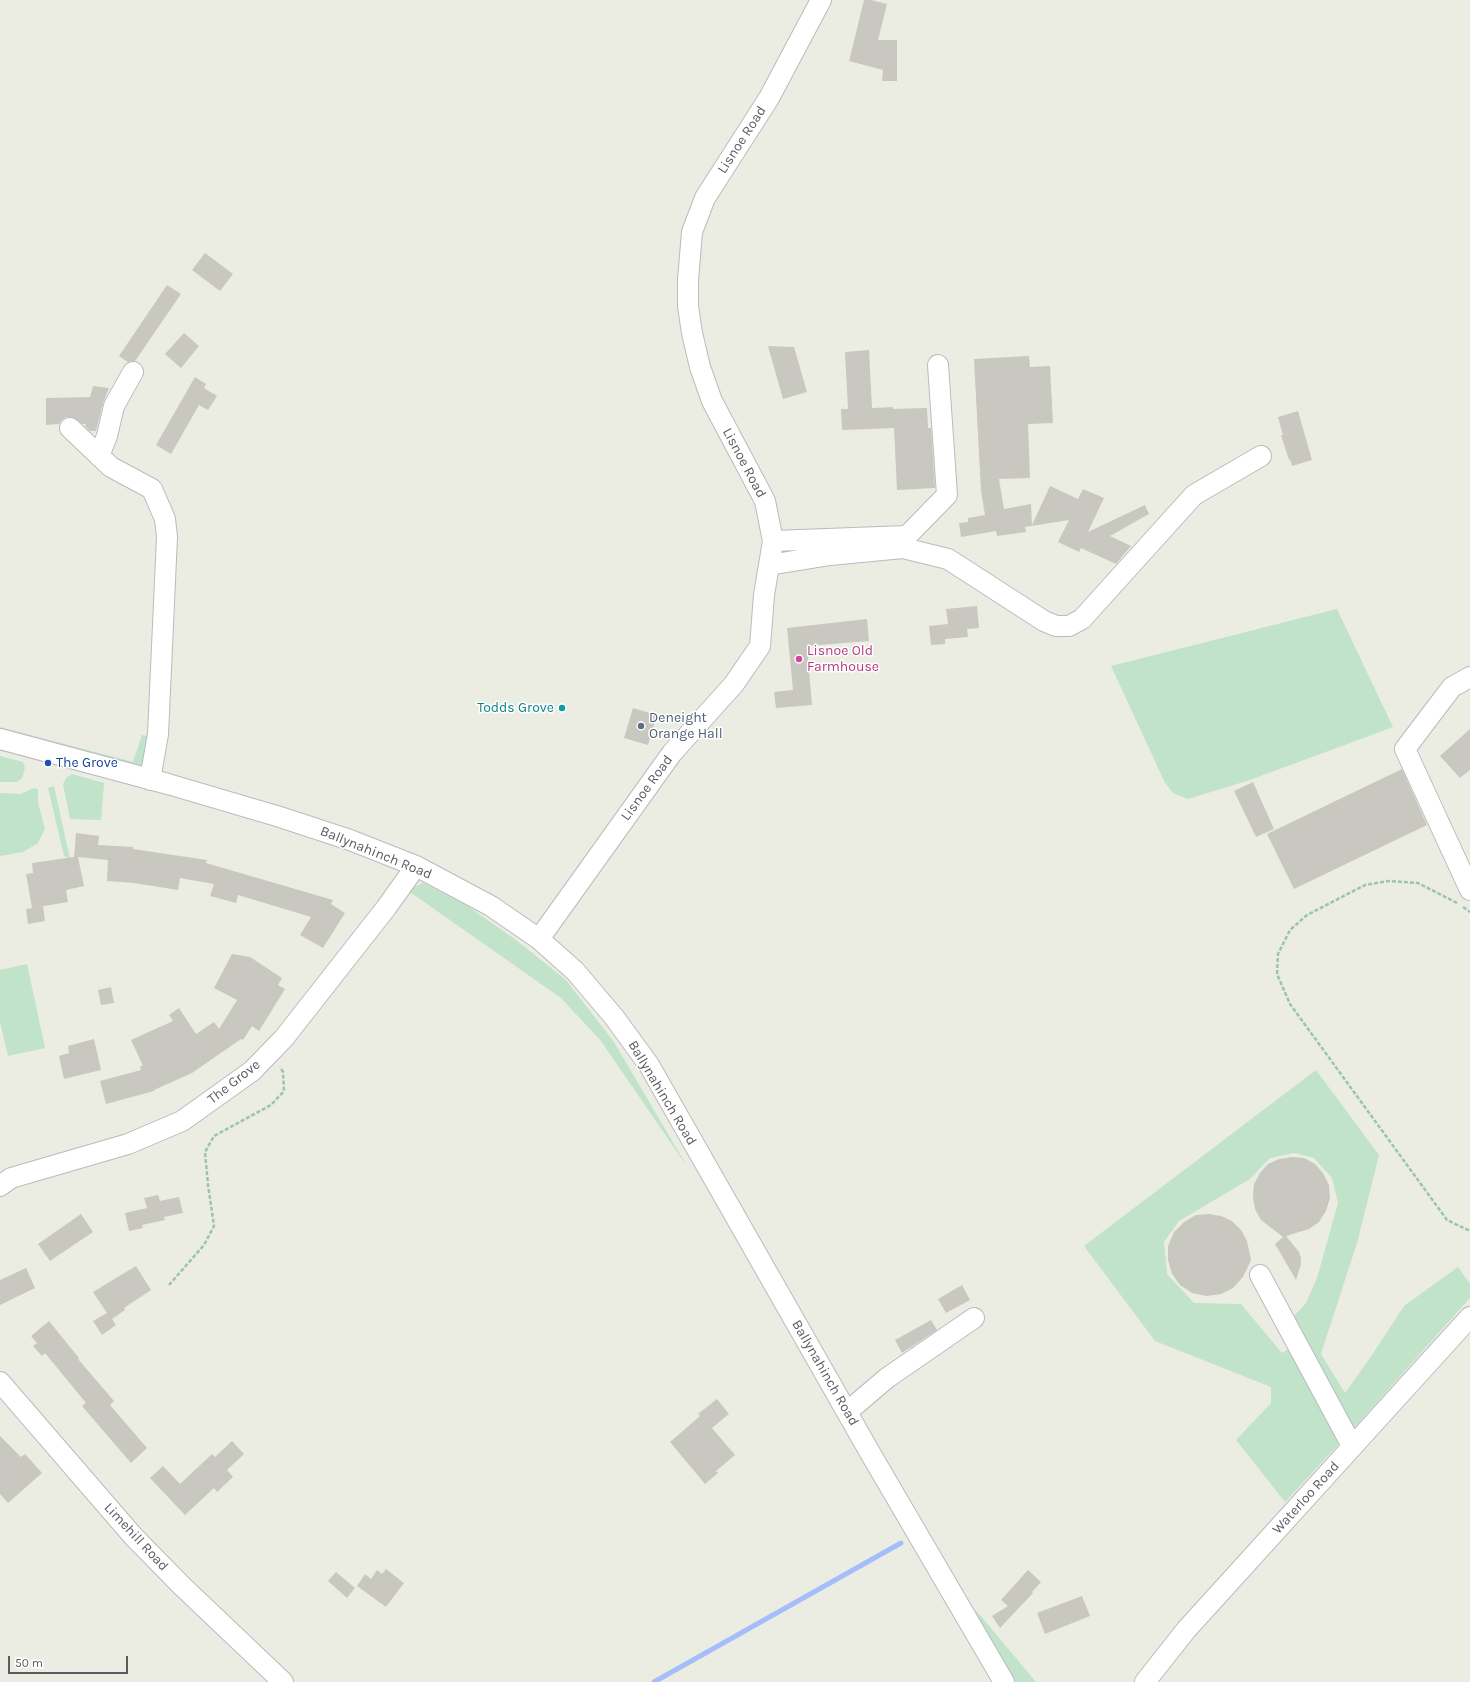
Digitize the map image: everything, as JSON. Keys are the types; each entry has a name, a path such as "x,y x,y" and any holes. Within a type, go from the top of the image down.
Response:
{"street":[{"name":"Lisnoe Road","path":"539,939 672,753 734,684 760,646 764,595 773,541 765,501 712,401 700,367 692,333 688,306 688,280 692,232 705,198 769,98 821,0"},
{"path":"773,541 907,536 947,495 938,365"},
{"path":"99,456 107,436 114,406 133,372"},
{"path":"70,428 111,467 152,489 165,518 167,537 158,734 150,780"},
{"path":"769,566 830,555 903,548 948,559 1044,621 1056,626 1069,626 1082,619 1194,495 1261,456"},
{"path":"1470,677 1452,687 1406,749 1470,890"},
{"name":"Ballynahinch Road","path":"0,739 280,817 350,840 416,866 491,906 539,939 575,971 614,1017 649,1065 847,1412 1004,1682"},
{"name":"The Grove","path":"0,1186 11,1178 128,1144 182,1122 252,1071 284,1038 381,914 416,866"},
{"path":"1260,1275 1352,1446"},
{"name":"Waterloo Road","path":"1145,1682 1186,1630 1470,1316"},
{"path":"847,1412 887,1378 974,1318"},
{"name":"Limehill Road","path":"0,1382 133,1536 182,1586 283,1682"}],"path":[{"path":"1470,912 1443,895 1418,882 1388,881 1365,885 1307,915 1290,930 1278,954 1277,974 1290,1004 1447,1220 1470,1231"},
{"path":"169,1285 204,1245 214,1226 205,1152 214,1136 271,1106 284,1091 283,1072 271,1051"}],"green space":[{"path":"1337,609 1393,727 1250,780 1188,799 1173,793 1165,783 1111,666"},
{"path":"0,727 133,762 142,735 154,737 145,767 130,767 0,732"},
{"path":"0,756 23,762 25,768 22,778 17,782 0,782"},
{"path":"72,774 104,783 101,820 70,819 63,784 66,778"},
{"path":"54,786 70,859 64,856 48,788"},
{"path":"34,788 38,789 38,803 45,829 38,843 23,852 0,856 0,793 20,794"},
{"path":"423,883 466,905 516,940 566,980 614,1042 688,1168 601,1041 561,998 407,890"},
{"path":"27,964 45,1048 8,1056 0,1022 0,970"},
{"path":"1316,1070 1379,1155 1357,1243 1321,1354 1345,1393 1404,1306 1458,1267 1470,1284 1470,1298 1361,1420 1285,1502 1236,1440 1271,1403 1271,1387 1155,1341 1084,1246","holes":["1294,1153 1314,1158 1332,1178 1338,1203 1317,1278 1306,1303 1293,1317 1293,1346 1282,1353 1241,1304 1194,1303 1167,1274 1164,1242 1179,1221 1250,1179 1270,1158"]},
{"path":"971,1606 980,1615 1036,1682 1014,1682"}],"building":[{"path":"864,0 887,4 878,40 897,40 897,81 882,81 883,70 849,61"},
{"path":"205,253 233,274 220,291 192,270"},
{"path":"167,285 181,294 135,361 128,362 119,356"},
{"path":"184,333 199,346 181,368 165,354"},
{"path":"768,346 794,347 807,392 783,399"},
{"path":"869,350 872,408 927,408 928,428 931,428 935,488 897,490 894,428 842,430 841,409 848,409 845,352"},
{"path":"1029,356 1030,367 1050,366 1053,423 1028,424 1030,478 999,479 1004,509 1031,504 1032,525 1050,486 1078,499 1083,489 1104,498 1088,532 1145,505 1149,514 1110,536 1131,546 1116,564 1081,548 1079,552 1058,542 1069,520 1025,527 1026,532 997,536 996,531 961,537 959,523 968,522 968,518 985,515 981,491 974,359"},
{"path":"195,377 206,384 204,388 217,396 208,410 199,405 171,454 156,445"},
{"path":"93,386 109,388 103,403 96,431 90,431 85,426 86,424 82,424 72,417 66,417 59,424 46,425 46,398 90,397"},
{"path":"1298,411 1312,460 1292,466 1281,435 1283,435 1278,417"},
{"path":"977,606 979,628 967,629 968,637 945,639 945,644 931,645 929,626 948,624 946,609"},
{"path":"867,619 869,641 807,646 812,705 776,708 774,692 793,690 787,628"},
{"name":"Deneight Orange Hall","path":"633,708 657,715 648,745 624,738"},
{"path":"1470,729 1470,770 1460,778 1440,756"},
{"path":"1402,769 1427,825 1294,889 1267,834"},
{"path":"1253,782 1274,829 1256,837 1234,791"},
{"path":"76,833 99,836 98,845 133,847 133,849 207,860 206,863 333,900 331,904 345,913 323,948 300,935 311,917 238,895 236,903 210,896 214,884 180,878 178,890 134,883 107,881 108,860 78,857 84,886 66,890 68,902 32,908 26,874 33,873 32,863 74,857"},
{"path":"43,906 45,921 28,924 26,909"},
{"path":"232,954 250,957 282,978 278,985 285,989 259,1031 252,1026 243,1040 241,1039 192,1073 154,1091 106,1104 100,1081 141,1070 140,1066 143,1066 131,1040 173,1021 169,1015 179,1008 196,1034 214,1022 219,1029 237,1000 214,988"},
{"path":"111,987 114,1003 101,1005 98,990"},
{"path":"94,1039 101,1070 64,1079 59,1056 69,1053 68,1046"},
{"path":"1292,1157 1304,1158 1315,1164 1323,1173 1329,1185 1330,1198 1326,1211 1319,1222 1309,1229 1286,1236 1299,1252 1301,1258 1301,1264 1296,1280 1275,1244 1283,1237 1261,1220 1255,1209 1253,1197 1254,1184 1260,1173 1268,1164 1279,1159"},
{"path":"158,1195 160,1201 179,1197 183,1213 164,1217 165,1220 142,1225 143,1228 129,1231 125,1213 147,1208 144,1198"},
{"path":"81,1214 93,1232 50,1261 38,1244"},
{"path":"1209,1214 1221,1216 1232,1221 1241,1230 1247,1241 1251,1260 1243,1277 1233,1288 1221,1294 1207,1296 1192,1293 1180,1285 1172,1274 1168,1260 1168,1246 1174,1232 1184,1222 1196,1215"},
{"path":"136,1266 151,1290 124,1308 125,1310 112,1319 116,1325 102,1335 93,1321 107,1313 93,1292"},
{"path":"26,1268 35,1288 0,1305 0,1280"},
{"path":"962,1285 970,1300 946,1313 938,1299"},
{"path":"931,1320 937,1330 902,1353 895,1340"},
{"path":"49,1321 79,1358 78,1359 114,1401 110,1405 147,1448 131,1463 82,1406 86,1403 45,1353 42,1356 33,1346 37,1343 31,1336"},
{"path":"717,1399 729,1414 712,1428 735,1455 716,1471 718,1473 705,1484 670,1442 700,1416 698,1414"},
{"path":"0,1436 21,1457 25,1454 42,1473 8,1503 0,1494"},
{"path":"232,1441 244,1454 227,1470 233,1477 217,1492 214,1488 185,1515 150,1478 163,1466 180,1484 212,1454 215,1457"},
{"path":"386,1569 404,1583 386,1607 357,1586 365,1574 371,1579 377,1570 382,1574"},
{"path":"1028,1570 1041,1582 1032,1592 1033,1593 1000,1628 992,1616 1008,1606 1001,1600"},
{"path":"336,1572 355,1588 347,1598 328,1581"},
{"path":"1082,1596 1090,1616 1045,1634 1037,1613"}],"waterway":[{"path":"654,1682 901,1543"}],"place":[{"name":"Lisnoe Old Farmhouse","path":"799,659"},
{"name":"Todds Grove","path":"562,708"},
{"name":"Deneight Orange Hall","path":"641,726"},
{"name":"The Grove","path":"48,763"}]}
